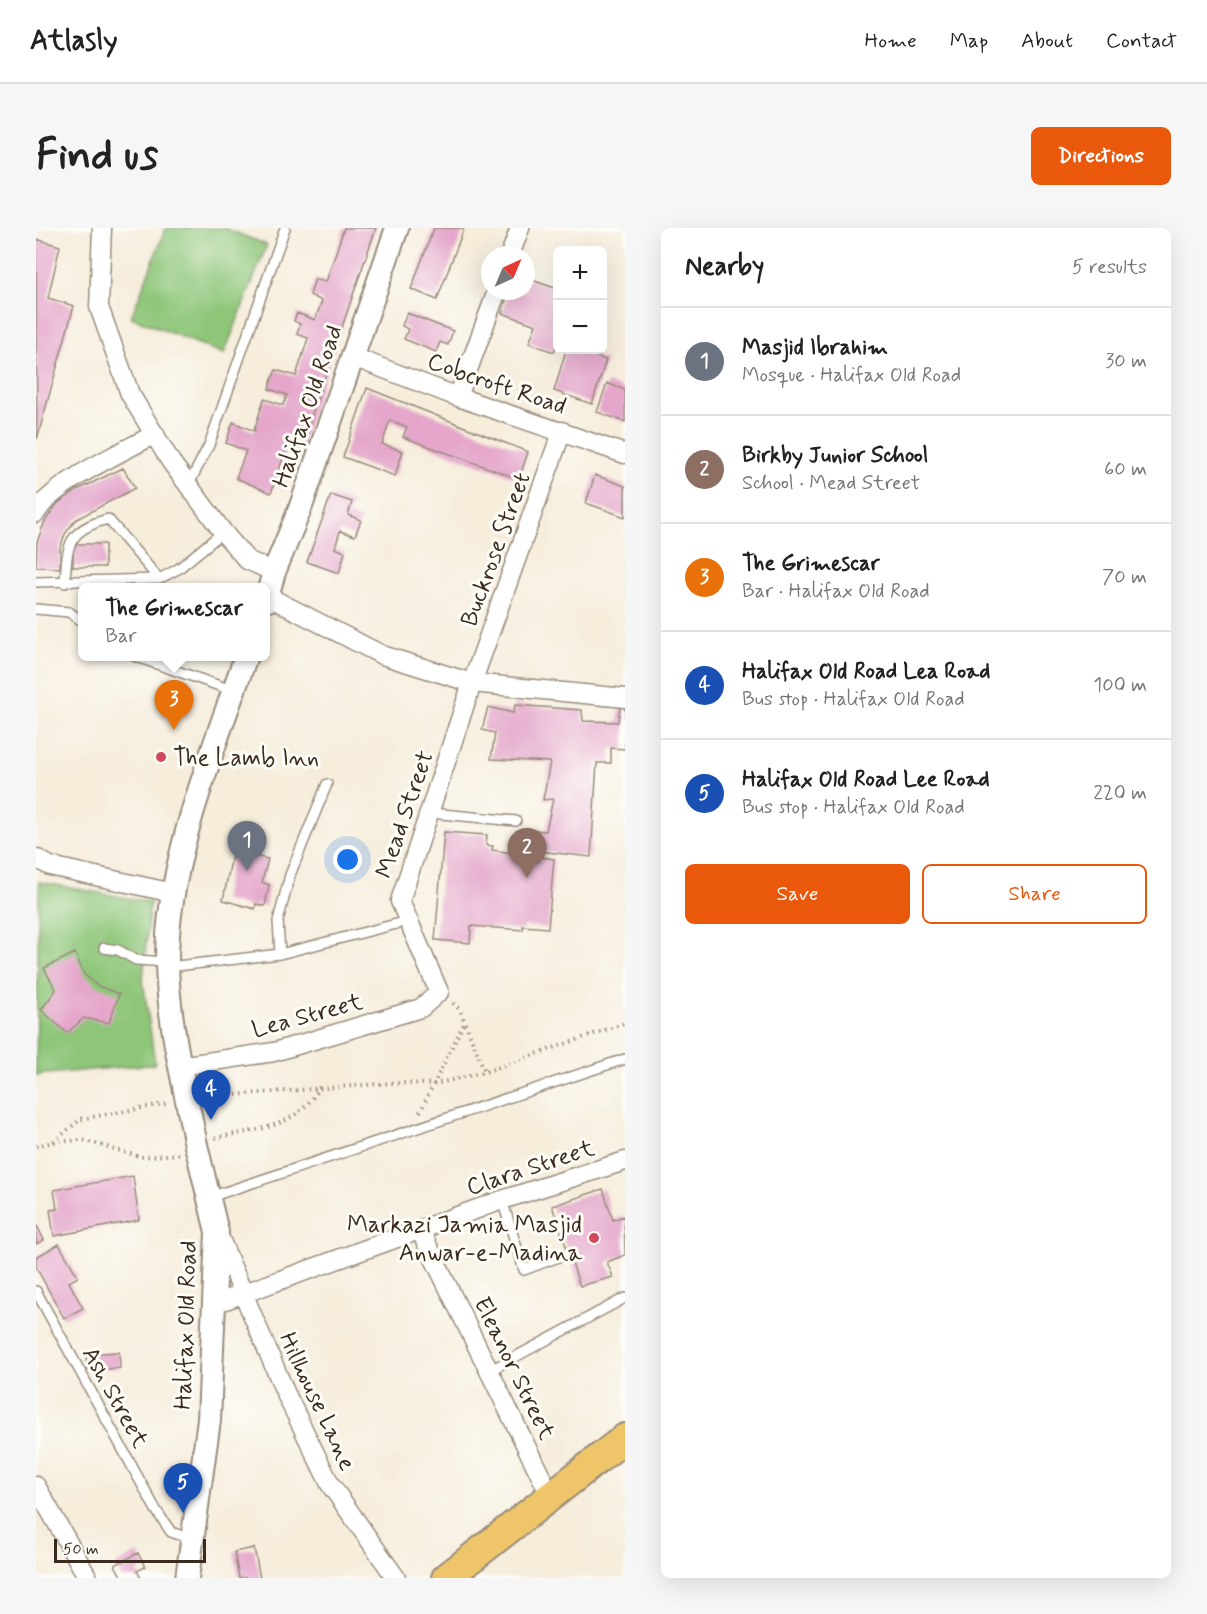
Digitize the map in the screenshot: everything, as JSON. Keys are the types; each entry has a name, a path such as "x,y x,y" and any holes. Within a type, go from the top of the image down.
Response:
{"main road":[{"path":"446,1578 625,1438"}],"street":[{"path":"102,228 99,307 130,393 188,486 223,532 247,560 274,572"},
{"name":"Halifax Old Road","path":"270,585 300,510 397,228"},
{"path":"513,246 520,228"},
{"path":"458,397 494,300"},
{"name":"Cobcroft Road","path":"353,357 458,397 625,454"},
{"name":"Buckrose Street","path":"472,683 562,431"},
{"path":"36,513 51,496 79,477 155,434"},
{"path":"270,600 381,655 472,683 625,698"},
{"name":"Halifax Old Road","path":"187,1578 209,1420 217,1232 207,1197 181,1073 167,964 173,893 200,788 245,661"},
{"name":"Mead Street","path":"439,992 400,901 431,813 472,683"},
{"path":"36,858 50,866 173,893"},
{"name":"Lea Street","path":"181,1073 274,1052 421,1008 439,992"},
{"name":"Clara Street","path":"214,1304 502,1200 625,1161"},
{"name":"Eleanor Street","path":"420,1230 550,1495"},
{"name":"Hillhouse Lane","path":"217,1232 286,1394 330,1484 396,1578"},
{"path":"36,1486 88,1578"}],"lane":[{"path":"188,486 209,445 285,228"},
{"path":"65,583 66,549 71,539 85,526 108,519 159,579"},
{"path":"36,582 159,579 178,569 223,532"},
{"path":"36,609 69,612 78,618"},
{"path":"146,661 234,691"},
{"path":"280,954 278,921 290,875 327,784"},
{"path":"431,813 516,821"},
{"path":"104,948 118,950 136,960 167,964 280,954 408,921"},
{"path":"207,1197 625,1059"},
{"path":"502,1200 524,1270 564,1256"},
{"name":"Ash Street","path":"36,1291 156,1510 171,1532 192,1539"},
{"path":"489,1371 625,1298"}],"path":[{"path":"439,992 460,1010 485,1072"},
{"path":"407,1131 435,1084 465,1021"},
{"path":"214,1095 392,1083 435,1084 485,1072 625,1023"},
{"path":"36,1146 53,1142 81,1119 164,1104"}],"green space":[{"path":"166,228 224,228 267,245 224,354 131,317"},
{"path":"39,882 150,902 143,980 155,1064 36,1075"}],"building":[{"path":"344,228 376,228 299,452 287,447 271,493 236,478 246,451 226,443 233,422 254,431 264,399 283,405 287,395 269,389 272,379 276,370 296,376 308,338 297,334 300,324 294,321 297,313 315,320 322,301 310,295 312,288 315,279 326,282"},
{"path":"434,228 464,228 437,300 411,289"},
{"path":"36,239 60,246 48,298 74,306 37,439"},
{"path":"535,281 553,287 553,352 529,343 536,325 502,313 506,300 535,300"},
{"path":"407,313 453,331 448,345 440,342 436,352 404,339 408,329 402,326"},
{"path":"565,354 589,354 606,360 592,404 554,391"},
{"path":"607,383 625,390 625,422 597,412"},
{"path":"367,388 528,452 519,479 403,437 407,427 390,420 382,444 403,451 395,476 343,457"},
{"path":"123,468 135,488 75,520 65,534 60,548 60,568 36,567 37,542 45,521 57,504 77,490"},
{"path":"595,475 625,486 625,517 586,503"},
{"path":"331,495 352,502 348,515 361,520 355,536 340,531 335,548 345,552 339,573 307,562"},
{"path":"73,544 105,544 105,567 73,567"},
{"path":"515,705 582,710 583,721 618,722 620,707 625,707 625,749 611,748 611,763 597,763 591,857 538,851 535,830 546,831 553,799 543,800 550,762 491,759 495,733 482,730 488,707 513,713"},
{"path":"444,832 487,835 486,845 493,846 492,850 554,859 548,928 523,926 523,930 471,926 470,943 435,940"},
{"path":"233,851 268,859 262,882 269,885 265,906 256,904 255,909 223,900"},
{"path":"75,953 84,974 96,985 119,994 109,1023 84,1018 67,1033 41,1010 56,990 44,968"},
{"path":"133,1176 139,1220 54,1236 50,1210 57,1209 54,1190"},
{"name":"Markazi Jamia Masjid Anwar-e-Madina","path":"603,1189 613,1220 624,1216 625,1255 607,1262 613,1277 580,1286 552,1206"},
{"path":"36,1224 44,1240 36,1244"},
{"path":"59,1244 78,1277 69,1282 83,1308 64,1318 36,1267 36,1257"},
{"path":"119,1352 120,1368 87,1370 86,1354"},
{"path":"254,1548 260,1578 239,1578 234,1552"},
{"path":"138,1553 145,1567 137,1571 141,1578 122,1578 115,1565"}],"place":[{"name":"The Grimescar","path":"174,730"},
{"name":"The Lamb Inn","path":"161,757"},
{"name":"Masjid Ibrahim","path":"247,871"},
{"name":"Birkby Junior School","path":"527,878"},
{"name":"Halifax Old Road Lea Road","path":"211,1120"},
{"name":"Markazi Jamia Masjid Anwar-e-Madina","path":"594,1238"},
{"name":"Halifax Old Road Lee Road","path":"183,1513"}]}
